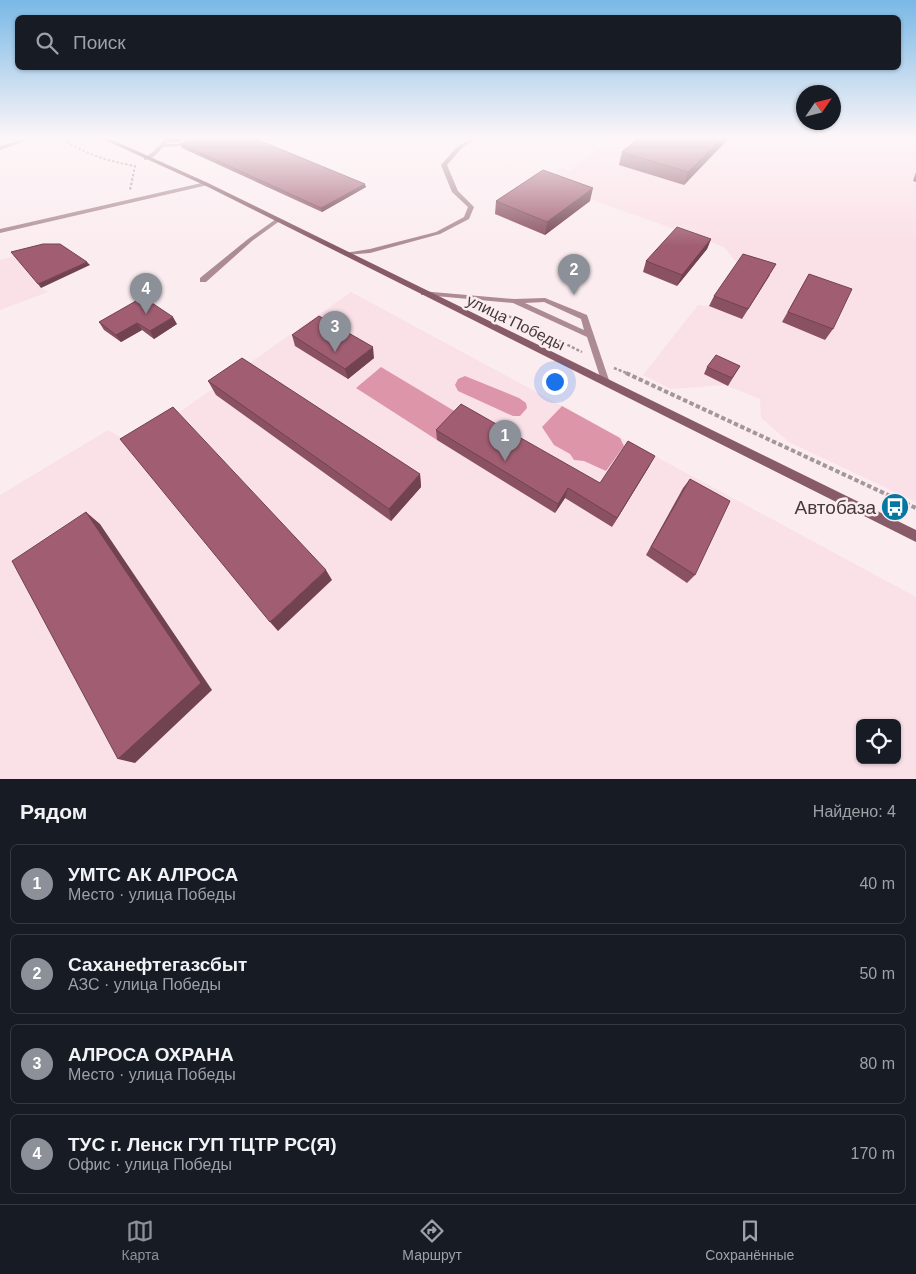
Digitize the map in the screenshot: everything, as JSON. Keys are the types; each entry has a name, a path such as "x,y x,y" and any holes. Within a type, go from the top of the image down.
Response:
{"main road":[{"name":"улица Победы","path":"180,173 206,184 916,536"}],"street":[{"path":"0,231 206,184"}],"lane":[{"path":"347,254 370,251 438,233 467,218 471,207 455,192 447,173"},
{"path":"203,280 250,240 278,220"},
{"path":"424,293 514,300 545,300 584,317 606,383"},
{"path":"514,300 589,335"}],"path":[{"path":"129,196 134,173"},
{"path":"495,309 576,348 599,362 646,381 916,508"}],"shaded area":[{"path":"554,173 916,173 916,502 789,442 761,418 760,399 725,385 671,389 643,375 698,305 709,306 738,264 724,247 542,182"},
{"path":"14,256 41,288 48,292 0,310 0,260"},
{"path":"351,292 916,597 916,779 0,779 0,495 108,430 120,437 127,449"},
{"path":"381,367 461,415 437,440 356,388"},
{"path":"465,376 519,398 526,403 527,408 520,416 513,416 458,391 455,385 458,379"},
{"path":"562,406 620,438 624,446 606,471 584,461 574,460 570,454 554,445 542,427"}],"building":[{"path":"245,173 339,173 365,184 321,208"},
{"path":"538,173 552,173 593,188 547,222 496,201"},
{"path":"677,227 711,239 682,275 646,261"},
{"path":"43,244 60,244 87,262 38,284 11,252"},
{"path":"743,254 776,264 748,309 714,296"},
{"path":"809,274 852,289 833,329 788,312"},
{"path":"143,297 173,317 150,331 137,323 116,335 99,322"},
{"path":"319,316 373,347 345,369 292,335"},
{"path":"716,355 740,366 732,378 707,367"},
{"path":"242,358 420,474 389,509 208,381"},
{"path":"461,404 600,483 628,441 655,456 617,518 568,488 558,504 436,430"},
{"path":"173,407 326,570 270,622 120,439"},
{"path":"690,479 730,501 695,575 651,547"},
{"path":"86,512 201,683 118,759 12,561"}],"place":[{"name":"Саханефтегазсбыт","path":"574,295"},
{"name":"ТУС г. Ленск ГУП ТЦТР РС(Я)","path":"146,314"},
{"name":"АЛРОСА ОХРАНА","path":"335,352"},
{"name":"УМТС АК АЛРОСА","path":"505,461"},
{"name":"Автобаза","path":"895,507"}]}
